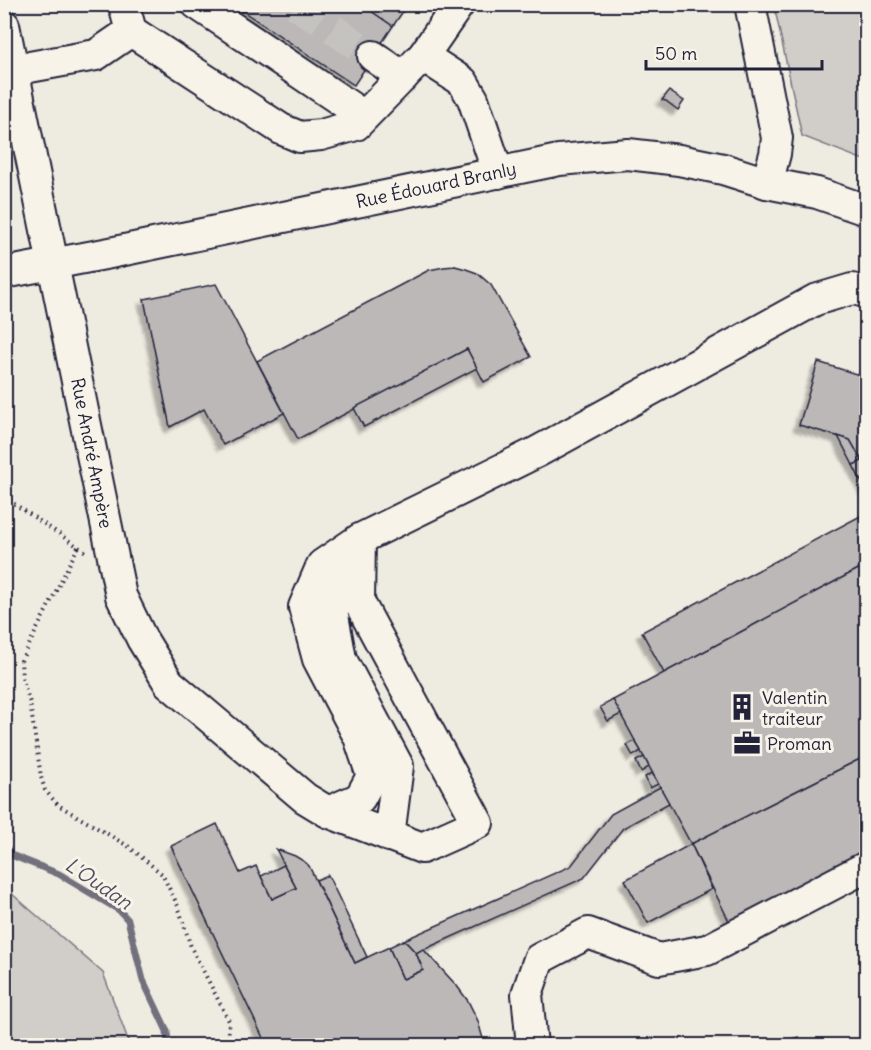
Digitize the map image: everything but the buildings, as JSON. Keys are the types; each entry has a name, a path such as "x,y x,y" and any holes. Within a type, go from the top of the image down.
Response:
{"street":[{"path":"197,4 364,116"},
{"path":"13,70 96,54 129,18 281,129 300,137 321,135 356,125 413,66 459,4"},
{"path":"750,4 777,138 775,154 766,183 812,206 867,225"},
{"name":"Rue André Ampère","path":"4,25 121,596 142,639 169,683 305,798 328,812 422,848 478,823 359,602 360,539"},
{"path":"373,56 463,82 473,99 498,173"},
{"name":"Rue Édouard Branly","path":"4,273 559,160 628,154 679,160 723,169 766,183 817,193 867,210"},
{"path":"328,812 360,798 372,776 359,737 318,659 304,607 322,565 360,539 537,452 815,300 852,289 867,292"},
{"path":"360,539 331,605 341,659 398,766 388,836"},
{"path":"532,1046 527,994 539,959 588,933 659,959 707,950 867,867"}],"path":[{"path":"4,497 117,574"},
{"path":"78,547 21,661 41,777 45,790 58,805 128,846 162,873 178,906 191,947 229,1021 228,1046"}],"shaded area":[{"path":"774,5 866,5 866,161 802,136"},
{"path":"4,887 103,973 130,1045 5,1045"}],"waterway":[{"name":"L'Oudan","path":"4,843 11,855 59,874 119,910 128,920 143,980 167,1031 168,1046"}],"tunnel":[{"path":"295,4 373,56"}],"place":[{"name":"Valentin traiteur","path":"742,707"},
{"name":"Proman","path":"747,743"}]}
